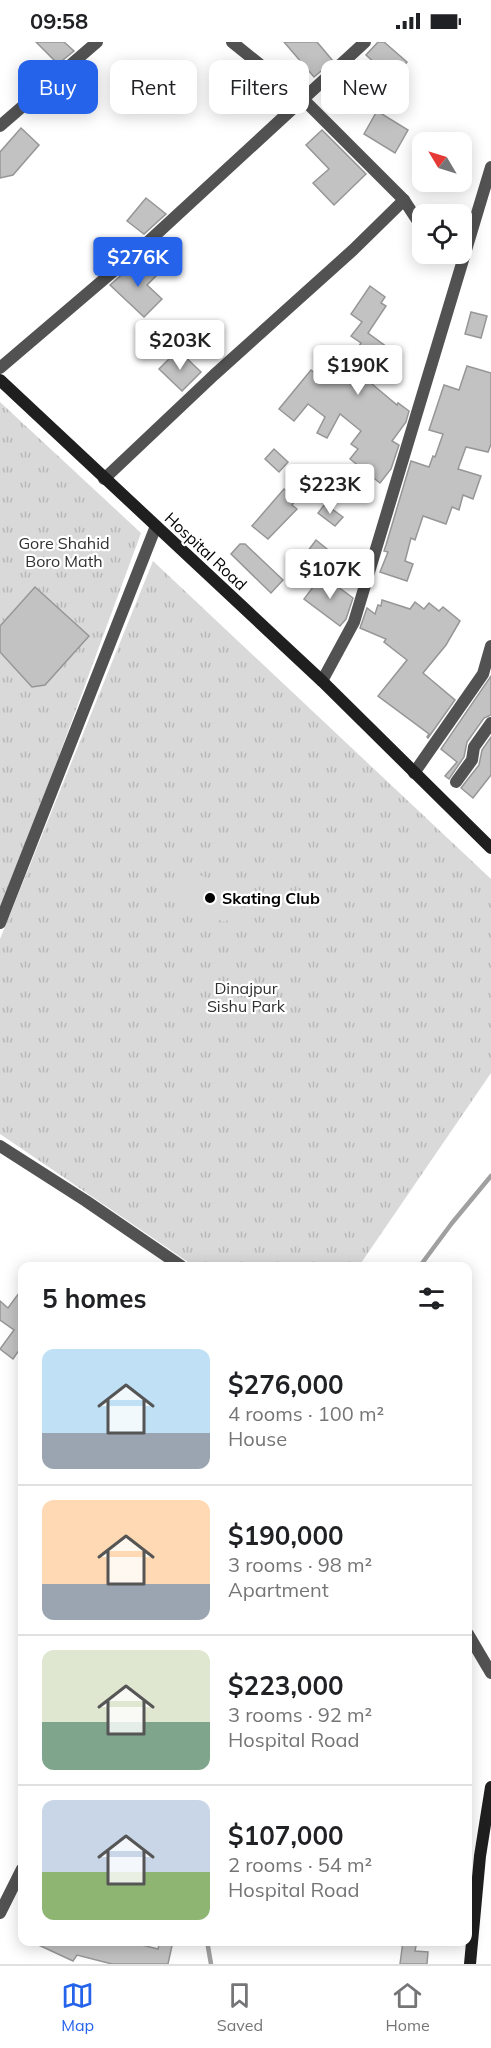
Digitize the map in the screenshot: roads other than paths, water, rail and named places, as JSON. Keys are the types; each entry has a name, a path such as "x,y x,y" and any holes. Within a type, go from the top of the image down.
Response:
{"main road":[{"name":"Hospital Road","path":"0,380 322,681 491,848"},
{"path":"471,1964 480,1856 491,1787"}],"street":[{"path":"0,126 97,42"},
{"path":"232,42 254,60"},
{"path":"309,95 365,42"},
{"path":"309,105 404,201 412,213"},
{"path":"0,368 150,240 289,114"},
{"path":"472,225 491,167"},
{"path":"104,479 404,201"},
{"path":"322,681 354,622 460,264"},
{"path":"0,923 156,526"},
{"path":"414,773 483,674 491,646"},
{"path":"456,782 472,760 474,747 491,723"},
{"path":"0,1148 86,1201 175,1262"},
{"path":"472,1642 491,1673"},
{"path":"0,1912 18,1877"}],"waterway":[{"path":"423,1262 491,1176"},
{"path":"208,1946 211,1964"}],"place":[{"name":"Skating Club","path":"210,898"}],"park label":[{"name":"Gore Shahid Boro Math","path":"64,552"},
{"name":"Dinajpur Sishu Park","path":"246,997"}]}
